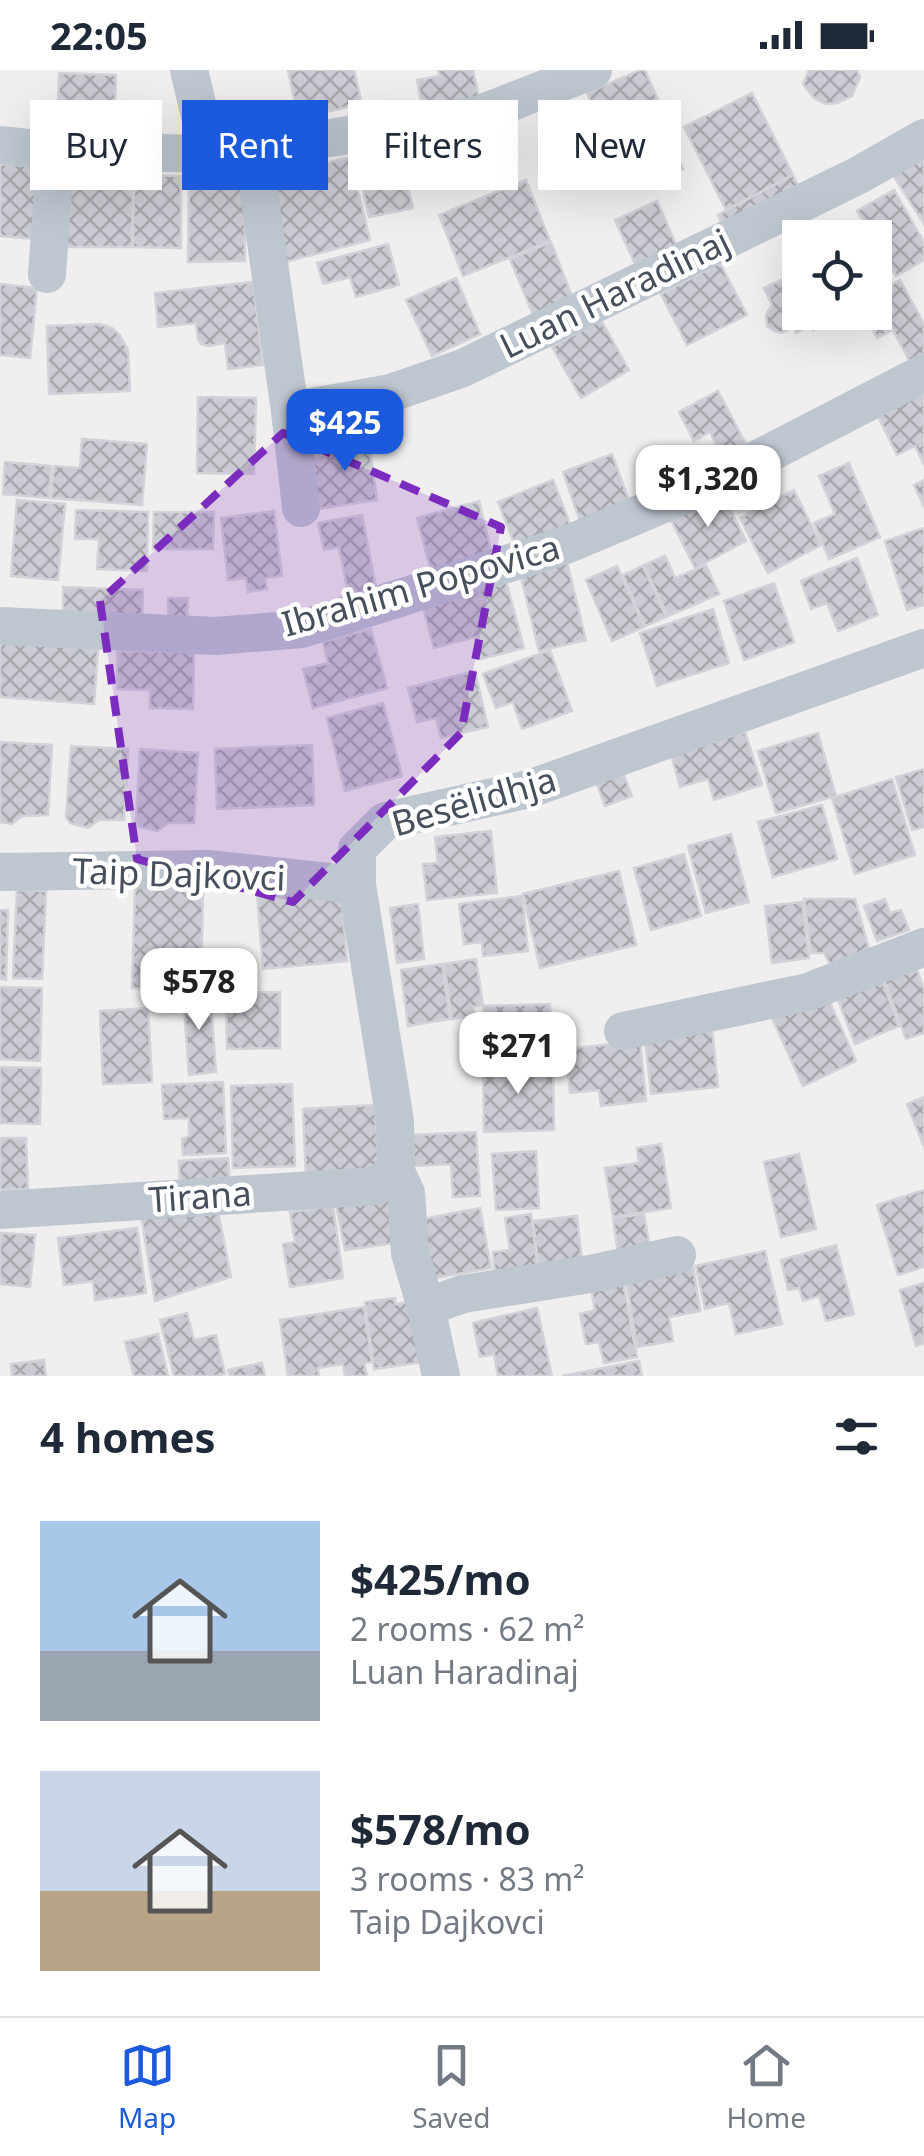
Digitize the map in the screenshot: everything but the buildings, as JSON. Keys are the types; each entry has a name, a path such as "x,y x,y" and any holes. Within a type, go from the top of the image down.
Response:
{"street":[{"path":"189,70 196,100"},
{"path":"328,138 478,115 593,70"},
{"name":"Luan Haradinaj","path":"290,411 392,393 463,368 859,175 924,138"},
{"path":"0,146 30,149"},
{"path":"48,274 53,190"},
{"path":"259,190 301,508"},
{"name":"Ibrahim Popovica","path":"0,626 215,636 302,629 566,545 706,486 924,373"},
{"name":"Besëlidhja","path":"441,1376 410,1253 406,1193 396,1172 395,1121 357,885 357,849 385,821 529,790 924,648"},
{"name":"Taip Dajkovci","path":"0,872 208,869 357,885"},
{"path":"623,1031 808,992 924,947"},
{"name":"Tirana","path":"0,1210 374,1186 396,1172"},
{"path":"426,1308 464,1294 590,1274 677,1255"}],"highlighted area":[{"path":"283,433 501,527 461,733 293,902 137,859 100,601"}]}
